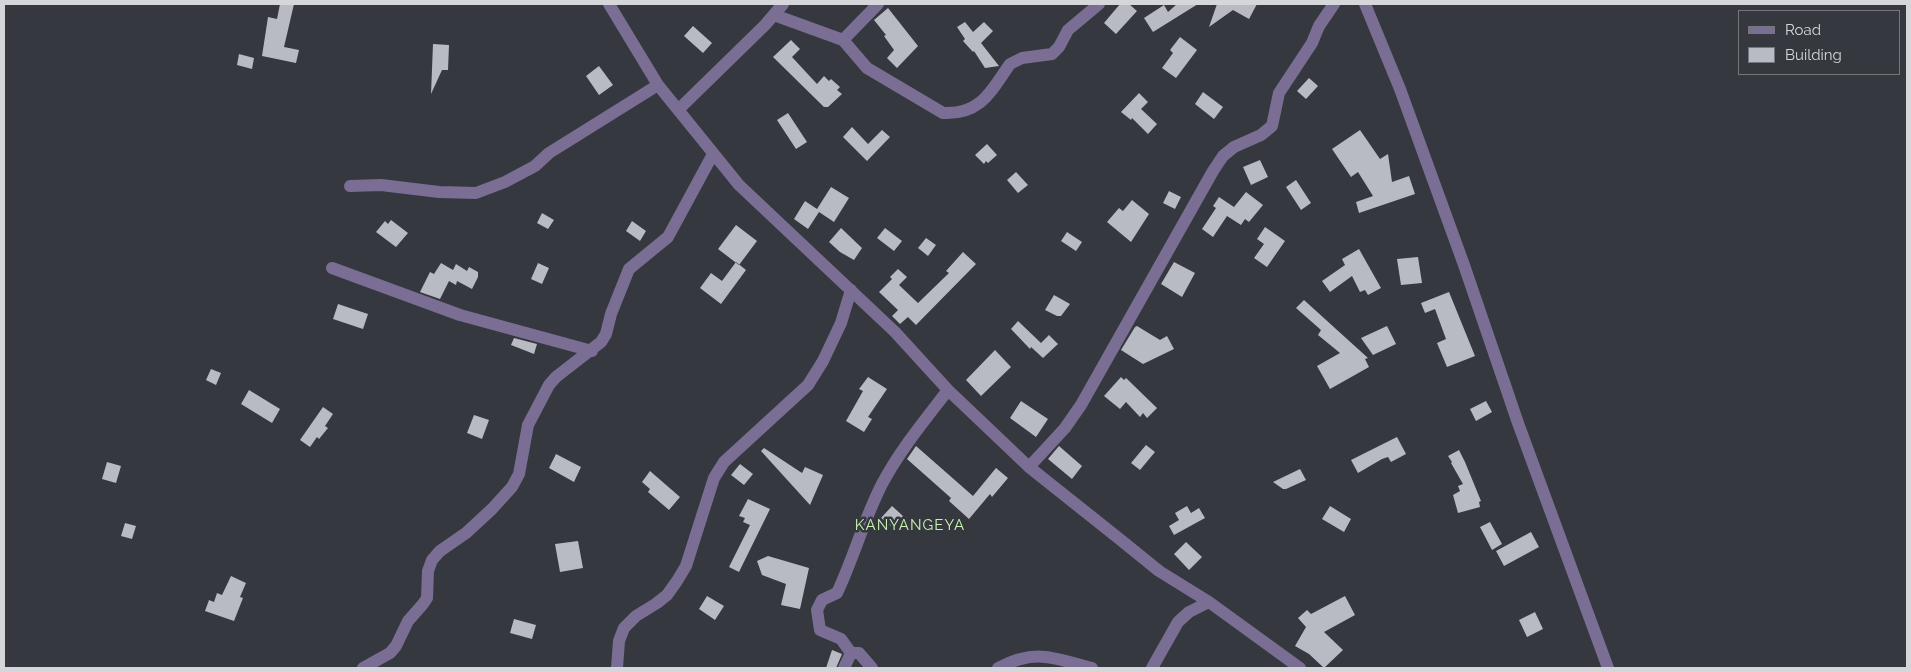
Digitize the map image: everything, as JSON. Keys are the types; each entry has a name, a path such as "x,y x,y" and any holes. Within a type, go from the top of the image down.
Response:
{"street":[{"path":"609,4 658,85 748,195 895,332 948,390 1029,466 1159,570 1209,602 1300,668"},
{"path":"678,110 783,4"},
{"path":"843,40 878,4"},
{"path":"774,15 843,40 867,68 943,113 953,114 974,107 984,101 1010,64 1016,60 1052,54 1056,51 1068,30 1099,4"},
{"path":"1029,466 1065,428 1081,405 1223,156 1234,147 1261,135 1272,126 1279,93 1312,43 1319,26 1334,4"},
{"path":"1366,4 1400,89 1461,255 1518,423 1608,668"},
{"path":"350,186 381,185 439,192 476,193 505,182 535,166 548,153 658,85"},
{"path":"363,668 390,653 396,646 408,621 427,598 428,571 432,560 440,551 466,533 512,487 518,474 528,425 549,385 556,377 592,351 601,342 606,334 611,314 629,269 668,237 713,154"},
{"path":"332,268 460,315 592,351"},
{"path":"616,668 619,641 624,628 636,616 657,604 667,595 686,566 714,478 724,462 808,385 827,354 841,323 851,290"},
{"path":"872,668 859,654 851,653 841,639 820,630 817,610 822,600 837,593 856,552 866,519 882,484 901,453 948,390"},
{"path":"1152,668 1178,622 1189,612 1209,602"},
{"path":"844,668 851,653"},
{"path":"998,668 1022,657 1037,655 1092,668"}],"building":[{"path":"280,4 294,4 284,47 299,50 296,63 262,56 268,17 277,19"},
{"path":"1120,4 1129,4 1137,11 1116,34 1104,23"},
{"path":"1177,4 1198,4 1153,32 1144,18 1164,5 1168,12"},
{"path":"1217,4 1257,4 1249,19 1233,10 1209,27"},
{"path":"888,8 918,46 897,68 887,58 894,50 884,36 886,35 874,20"},
{"path":"965,22 973,32 984,22 993,31 981,43 999,66 985,68 974,51 963,41 965,39 957,27"},
{"path":"693,26 712,43 703,53 684,36"},
{"path":"1180,37 1197,50 1176,78 1162,68 1173,53 1170,50"},
{"path":"791,40 800,49 792,57 817,84 824,76 840,87 837,90 842,94 828,107 824,107 773,57"},
{"path":"433,44 449,45 448,70 442,70 431,94"},
{"path":"239,54 254,58 252,69 237,65"},
{"path":"599,66 613,85 599,95 586,76"},
{"path":"1309,78 1318,86 1306,99 1297,91"},
{"path":"1203,92 1223,107 1214,119 1195,104"},
{"path":"1139,93 1148,102 1141,109 1157,124 1148,134 1132,118 1131,120 1121,112"},
{"path":"788,113 807,142 796,149 777,120"},
{"path":"852,127 868,144 882,130 890,137 867,161 843,137"},
{"path":"1360,130 1380,159 1388,154 1392,182 1409,176 1415,194 1359,213 1356,202 1373,196 1358,172 1351,177 1332,149"},
{"path":"987,144 997,155 984,164 975,155"},
{"path":"1260,160 1268,177 1251,185 1243,167"},
{"path":"1016,172 1028,185 1018,193 1007,180"},
{"path":"1296,180 1311,203 1301,210 1286,187"},
{"path":"831,187 849,198 834,222 819,212 808,229 794,219 805,201 817,209"},
{"path":"1169,191 1181,197 1175,209 1163,203"},
{"path":"1246,192 1263,205 1249,222 1245,219 1241,225 1227,216 1213,237 1202,229 1216,208 1213,206 1219,197 1234,207"},
{"path":"1132,200 1149,214 1131,242 1107,222 1119,208 1123,211"},
{"path":"542,213 554,220 548,229 537,223"},
{"path":"391,220 408,233 396,247 376,232 385,221 388,224"},
{"path":"632,221 646,231 640,241 626,231"},
{"path":"736,225 757,241 739,265 718,249"},
{"path":"1265,227 1285,241 1267,267 1254,258 1264,244 1257,239"},
{"path":"841,228 862,248 854,260 840,252 829,242"},
{"path":"885,228 902,241 894,251 877,238"},
{"path":"1067,232 1082,242 1076,251 1061,241"},
{"path":"926,238 936,245 928,256 918,248"},
{"path":"1359,249 1381,288 1368,295 1365,290 1360,292 1352,276 1330,292 1322,281 1345,265 1342,259"},
{"path":"963,252 976,264 916,325 908,317 900,324 892,316 898,310 879,292 892,279 890,277 898,269 907,277 899,285 918,303 949,273 946,271"},
{"path":"1418,257 1422,283 1401,285 1397,259"},
{"path":"736,262 746,270 721,304 700,288 711,273 722,281"},
{"path":"1174,262 1195,273 1182,297 1161,284"},
{"path":"441,263 453,270 456,264 467,271 469,267 478,272 478,277 472,289 457,281 456,285 449,281 440,299 420,292 430,272 434,274"},
{"path":"538,263 549,268 542,284 531,279"},
{"path":"1449,292 1475,356 1447,367 1437,343 1446,339 1435,309 1425,313 1421,303"},
{"path":"1054,295 1070,304 1061,316 1045,310"},
{"path":"1304,300 1368,358 1365,359 1369,367 1330,389 1317,366 1340,353 1318,335 1321,330 1296,308"},
{"path":"338,304 368,314 363,329 333,319"},
{"path":"1018,321 1041,343 1049,335 1058,344 1043,358 1031,347 1030,349 1011,329"},
{"path":"1137,326 1160,340 1167,336 1174,349 1143,364 1121,350"},
{"path":"1387,326 1396,344 1373,355 1361,338"},
{"path":"514,338 537,344 534,354 511,345"},
{"path":"995,350 1011,367 981,396 966,380"},
{"path":"211,369 221,373 216,385 206,380"},
{"path":"868,377 887,389 868,417 872,419 864,432 846,421 863,391 859,389"},
{"path":"1121,377 1124,380 1126,378 1157,408 1147,418 1143,413 1140,417 1126,402 1120,409 1104,396"},
{"path":"249,390 280,409 272,423 241,404"},
{"path":"1021,401 1048,419 1036,437 1010,418"},
{"path":"1486,401 1492,412 1476,421 1470,409"},
{"path":"323,407 333,414 325,426 328,428 319,439 317,437 310,447 300,440"},
{"path":"474,415 489,420 482,439 467,433"},
{"path":"1397,437 1406,454 1391,462 1388,457 1382,459 1358,473 1351,460"},
{"path":"1146,445 1155,452 1140,470 1131,463"},
{"path":"916,446 973,496 996,468 1008,478 992,497 990,494 969,519 949,501 951,498 907,459"},
{"path":"1059,446 1082,466 1072,479 1048,459"},
{"path":"764,448 802,473 805,467 823,475 810,505 761,451"},
{"path":"1459,450 1481,501 1479,502 1480,507 1458,513 1453,495 1460,491 1458,486 1463,484 1448,456"},
{"path":"556,454 581,467 574,482 549,468"},
{"path":"107,462 121,466 116,483 102,479"},
{"path":"740,464 753,474 744,485 731,475"},
{"path":"1300,469 1306,480 1286,489 1273,482"},
{"path":"650,471 680,497 669,510 648,492 650,489 642,482"},
{"path":"748,499 770,509 739,572 729,567 750,525 743,522 745,518 739,516"},
{"path":"892,506 903,516 893,528 881,518"},
{"path":"1187,506 1191,513 1199,508 1205,518 1174,535 1169,526 1179,520 1175,513"},
{"path":"1330,506 1351,519 1344,532 1322,519"},
{"path":"1490,522 1502,544 1492,550 1480,527"},
{"path":"125,523 136,526 132,539 121,536"},
{"path":"1531,532 1539,547 1504,566 1496,551"},
{"path":"578,541 583,568 560,572 555,544"},
{"path":"1186,542 1202,557 1189,570 1174,554"},
{"path":"768,556 809,568 800,609 781,605 786,584 762,575 757,561"},
{"path":"231,576 246,583 240,597 243,598 234,621 205,611 209,600 214,602 217,593 222,595"},
{"path":"707,596 724,606 715,620 699,609"},
{"path":"1345,596 1355,615 1324,632 1343,650 1324,668 1309,654 1295,646 1306,627 1298,618 1307,610 1311,614"},
{"path":"1535,612 1543,629 1527,637 1519,620"},
{"path":"514,619 536,625 532,639 510,633"},
{"path":"832,650 842,654 836,668 826,668"}],"district":[{"name":"KANYANGEYA","path":"910,525"}]}
